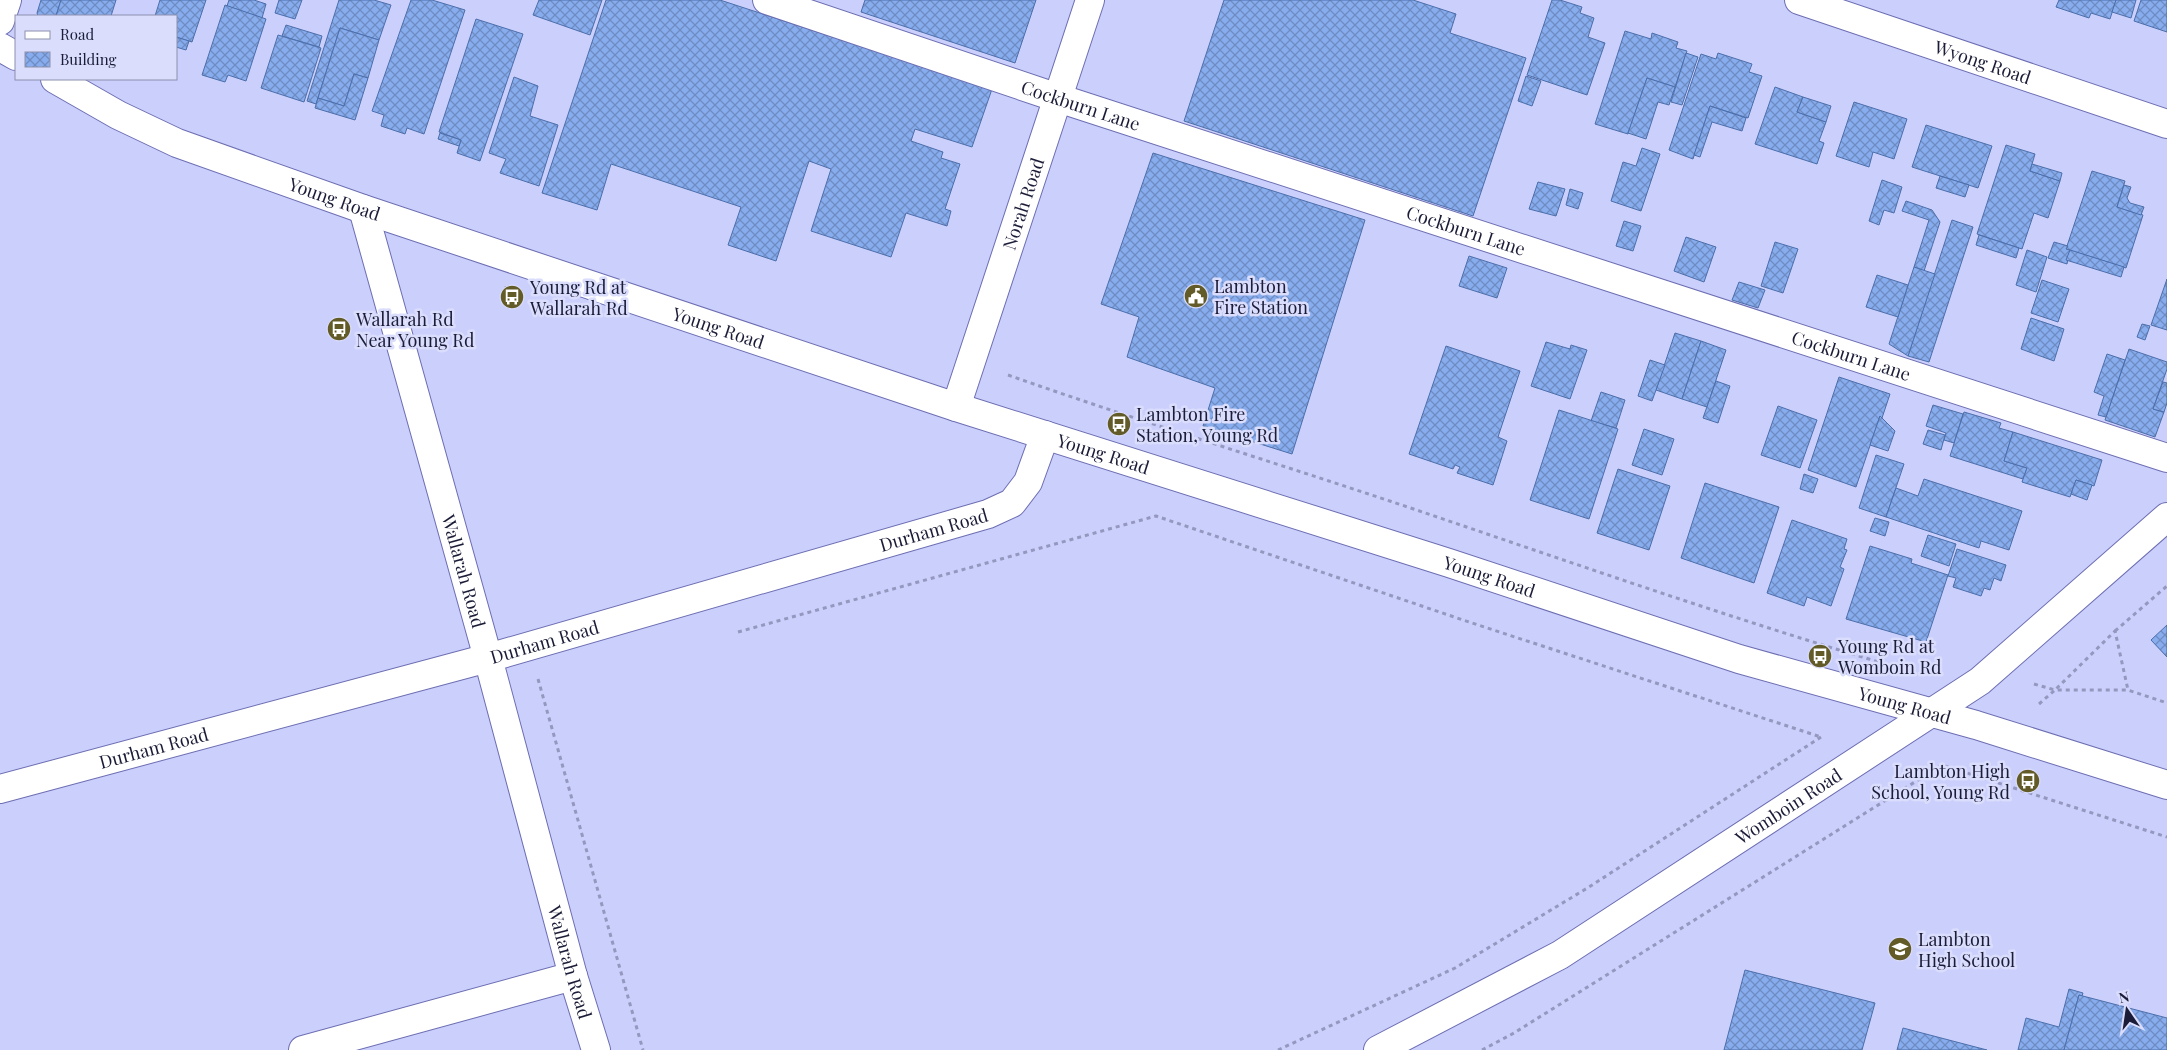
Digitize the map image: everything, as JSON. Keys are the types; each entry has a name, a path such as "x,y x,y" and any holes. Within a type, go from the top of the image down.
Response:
{"street":[{"path":"0,21 7,0"},
{"name":"Cockburn Lane","path":"767,0 1058,98 2167,458"},
{"name":"Norah Road","path":"956,407 1090,0"},
{"name":"Wyong Road","path":"1799,0 2167,124"},
{"path":"0,47 15,55"},
{"name":"Young Road","path":"57,80 118,115 177,143 363,209 956,407 1449,563 1739,659 1931,712 2167,785"},
{"name":"Wallarah Road","path":"363,209 488,658 573,976 596,1050"},
{"name":"Durham Road","path":"0,789 488,658 988,514 1012,503 1028,482 1045,435"},
{"name":"Womboin Road","path":"1378,1050 1560,955 1980,681 2167,517"},
{"path":"303,1050 573,976"}],"path":[{"path":"1008,375 1222,448 1444,519 1751,624 1894,667"},
{"path":"738,632 1156,516 1469,622 1821,737 1589,887 1454,968 1278,1050"},
{"path":"2039,704 2115,631 2167,586"},
{"path":"2115,631 2128,690"},
{"path":"538,679 643,1050"},
{"path":"2034,684 2055,690 2128,690 2167,703"},
{"path":"1482,1050 1514,1033 1942,765 2167,837"}],"building":[{"path":"41,0 61,0 56,15 38,15"},
{"path":"61,0 116,0 111,15 56,15"},
{"path":"160,0 206,0 192,42 178,38 178,15 155,15"},
{"path":"229,0 254,0 266,4 262,18 227,6"},
{"path":"279,0 302,0 295,19 275,13"},
{"path":"339,0 374,0 391,5 379,40 340,28 316,104 307,101"},
{"path":"411,0 432,0 465,10 424,134 407,128 405,134 381,126 384,115 372,111"},
{"path":"539,0 602,0 590,35 533,15"},
{"path":"606,0 720,0 992,89 972,147 915,129 911,141 943,152 941,158 960,164 945,209 951,211 947,226 906,213 891,257 811,231 831,169 809,161 776,261 728,245 741,207 611,164 597,210 542,193"},
{"path":"865,0 1036,0 1015,63 861,12"},
{"path":"1224,0 1413,0 1456,14 1450,33 1526,58 1473,216 1184,121"},
{"path":"1552,0 1560,0 1582,7 1580,13 1594,18 1588,37 1605,43 1587,95 1527,75"},
{"path":"2059,0 2116,0 2110,19 2091,13 2089,18 2056,7"},
{"path":"2116,0 2136,0 2131,18 2112,12"},
{"path":"2141,0 2167,0 2167,32 2134,21"},
{"path":"225,5 266,19 246,81 228,75 225,82 202,75"},
{"path":"476,19 523,34 480,161 457,153 461,140 439,132"},
{"path":"286,25 322,36 319,47 282,36"},
{"path":"340,28 379,40 368,78 354,74 344,106 318,98"},
{"path":"1625,31 1651,39 1652,33 1678,42 1676,48 1687,51 1675,87 1647,78 1628,134 1595,124"},
{"path":"278,35 321,48 304,102 261,88"},
{"path":"178,38 189,41 186,50 178,48"},
{"path":"1686,53 1698,57 1682,105 1671,102"},
{"path":"1718,53 1752,64 1749,72 1762,76 1748,118 1710,106 1693,159 1669,150 1701,54 1716,59"},
{"path":"354,74 368,78 355,120 315,108 318,98 344,106"},
{"path":"1526,76 1541,81 1532,106 1518,101"},
{"path":"514,77 538,86 530,116 558,125 539,186 500,173 506,159 489,153"},
{"path":"1647,78 1675,87 1669,105 1658,102 1646,139 1628,133"},
{"path":"1775,87 1803,97 1797,112 1826,122 1819,141 1824,143 1817,164 1755,144"},
{"path":"1803,97 1831,106 1826,122 1797,112"},
{"path":"1854,102 1907,119 1894,159 1873,152 1869,167 1836,156"},
{"path":"1710,106 1746,118 1742,131 1712,122 1700,157 1694,155"},
{"path":"1926,125 1992,146 1978,188 1912,167"},
{"path":"440,133 461,140 459,146 438,139"},
{"path":"2006,145 2035,154 2030,171 2060,181 2048,218 2034,213 2022,249 1977,234"},
{"path":"1642,148 1660,154 1641,211 1611,201 1623,162 1636,166"},
{"path":"1153,153 1365,220 1292,454 1203,426 1215,388 1127,357 1139,317 1101,304"},
{"path":"2032,164 2062,173 2060,181 2030,171"},
{"path":"2092,171 2125,181 2117,207 2143,215 2126,268 2066,249"},
{"path":"1940,176 1969,185 1965,197 1936,188"},
{"path":"1882,180 1902,187 1894,213 1884,210 1879,225 1869,221"},
{"path":"1538,182 1565,189 1556,216 1529,209"},
{"path":"2124,185 2131,187 2127,198 2130,203 2144,207 2141,215 2117,207"},
{"path":"1570,189 1583,193 1578,209 1566,205"},
{"path":"1906,201 1932,210 1940,222 1924,271 1914,267 1929,220 1902,211"},
{"path":"1952,220 1973,227 1929,362 1908,356"},
{"path":"1624,221 1641,226 1633,251 1616,246"},
{"path":"1979,235 2019,248 2016,258 1976,245"},
{"path":"1686,237 1716,247 1704,282 1674,271"},
{"path":"1775,242 1798,249 1783,293 1761,286"},
{"path":"2054,242 2068,246 2066,249 2070,250 2067,264 2048,258"},
{"path":"2027,250 2047,257 2036,292 2016,285"},
{"path":"2070,250 2124,267 2121,277 2066,260"},
{"path":"1469,256 1507,268 1497,298 1459,286"},
{"path":"1914,267 1935,274 1908,356 1889,344"},
{"path":"1877,275 1908,285 1898,317 1866,307"},
{"path":"2167,279 2167,330 2151,325"},
{"path":"2042,280 2069,289 2058,322 2031,313"},
{"path":"1739,282 1765,290 1758,308 1732,300"},
{"path":"2031,318 2064,329 2054,361 2021,349"},
{"path":"2142,324 2150,326 2145,340 2137,337"},
{"path":"1675,333 1701,341 1682,399 1656,390"},
{"path":"1701,341 1726,350 1707,407 1682,399"},
{"path":"1546,342 1570,349 1571,345 1587,350 1570,399 1531,386"},
{"path":"1446,346 1520,371 1498,437 1507,441 1493,485 1457,473 1460,467 1455,465 1453,469 1409,454"},
{"path":"2129,349 2167,362 2167,369 2153,409 2164,412 2155,437 2105,420"},
{"path":"2107,354 2125,360 2106,417 2098,415 2104,396 2094,392"},
{"path":"1650,360 1665,365 1652,401 1638,396"},
{"path":"1839,377 1890,394 1882,418 1880,416 1856,487 1808,470"},
{"path":"1716,381 1730,386 1718,423 1703,418"},
{"path":"2163,382 2167,383 2167,403 2164,412 2153,409"},
{"path":"1601,392 1625,400 1616,428 1591,421"},
{"path":"1933,405 1963,414 1954,443 1944,440 1946,433 1926,426"},
{"path":"1778,406 1817,420 1800,468 1761,455"},
{"path":"1559,410 1618,429 1589,519 1530,500"},
{"path":"1964,412 2001,423 1999,428 2013,432 2004,461 2027,468 2023,479 1950,456"},
{"path":"1880,416 1895,431 1888,451 1870,445"},
{"path":"1644,429 1674,439 1662,475 1632,465"},
{"path":"1928,430 1945,435 1941,450 1923,444"},
{"path":"2013,432 2102,460 2094,486 2076,480 2070,497 2022,482 2027,468 2004,461"},
{"path":"1876,455 1904,464 1886,517 1859,508"},
{"path":"1618,469 1670,486 1649,550 1597,533"},
{"path":"1804,474 1818,479 1813,493 1800,489"},
{"path":"1924,479 2022,511 2009,550 1981,541 1979,548 1886,517 1896,488 1918,496"},
{"path":"2076,480 2092,485 2087,500 2071,494"},
{"path":"1705,483 1779,507 1754,583 1681,558"},
{"path":"1875,518 1889,522 1885,536 1870,531"},
{"path":"1792,520 1847,539 1844,549 1847,550 1840,567 1844,569 1831,606 1807,597 1804,606 1767,593"},
{"path":"1928,535 1956,544 1949,566 1921,556"},
{"path":"1870,546 1912,559 1911,563 1948,575 1926,642 1846,619"},
{"path":"1957,549 2006,565 2001,581 1994,578 1990,590 1984,588 1981,596 1953,587 1956,578 1948,576"},
{"path":"2167,625 2167,657 2151,640"},
{"path":"1745,970 1875,1003 1862,1050 1724,1050"},
{"path":"2069,989 2083,993 2082,996 2079,995 2064,1050 2018,1050 2026,1018 2059,1027"},
{"path":"2079,995 2167,1018 2167,1050 2064,1050"},
{"path":"1903,1028 1987,1050 1897,1050"}],"place":[{"name":"Lambton Fire Station","path":"1196,296"},
{"name":"Young Rd at Wallarah Rd","path":"512,297"},
{"name":"Wallarah Rd Near Young Rd","path":"339,329"},
{"name":"Lambton Fire Station, Young Rd","path":"1119,424"},
{"name":"Young Rd at Womboin Rd","path":"1820,656"},
{"name":"Lambton High School, Young Rd","path":"2028,781"},
{"name":"Lambton High School","path":"1900,949"}]}
